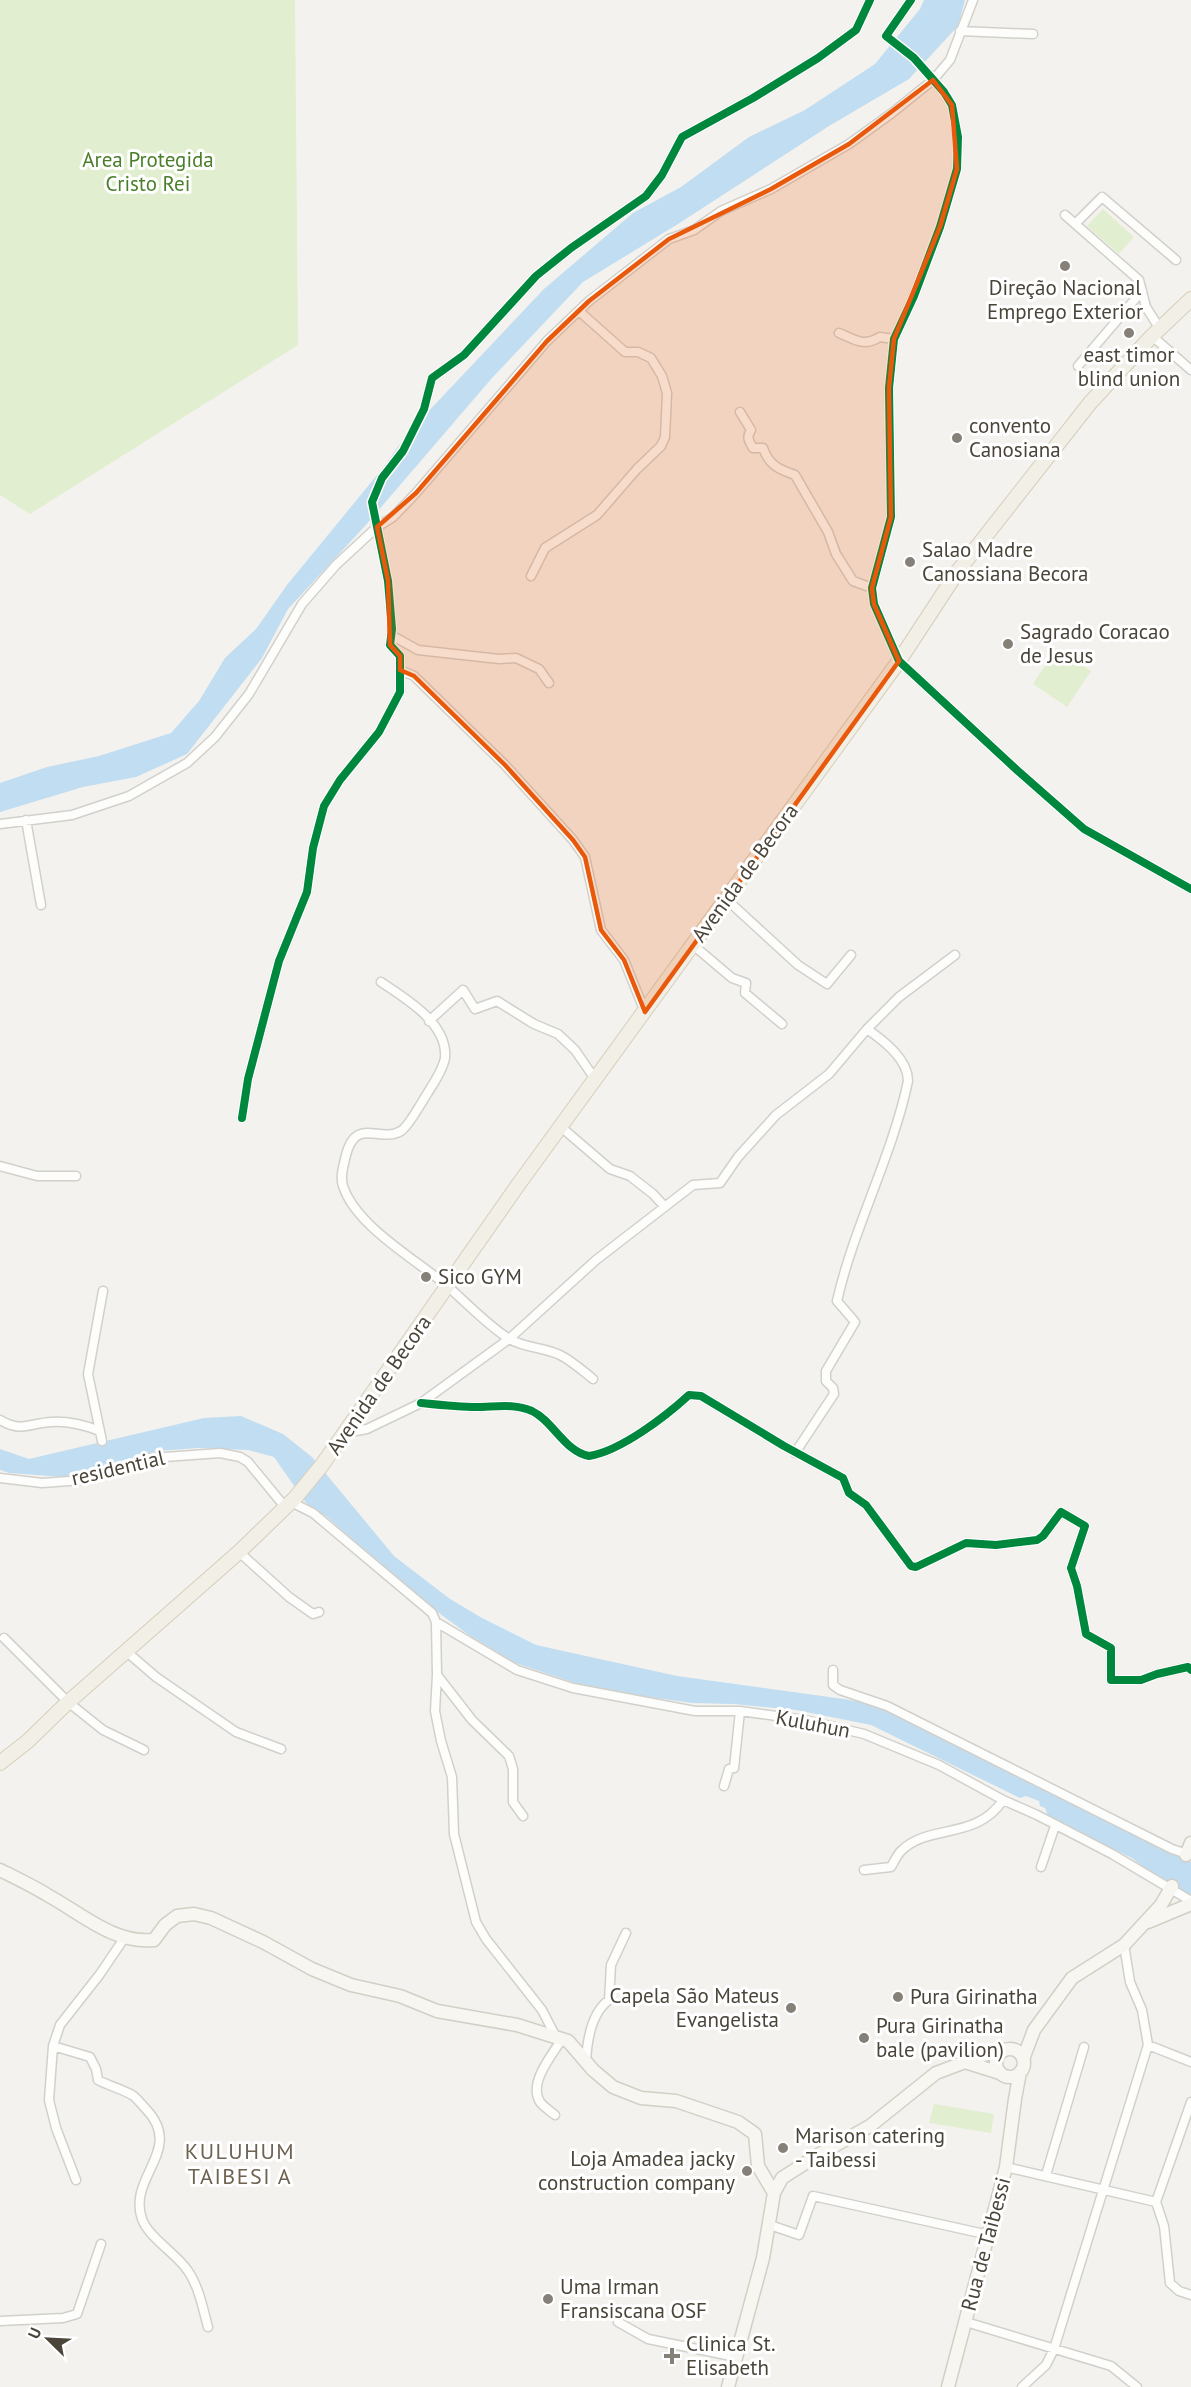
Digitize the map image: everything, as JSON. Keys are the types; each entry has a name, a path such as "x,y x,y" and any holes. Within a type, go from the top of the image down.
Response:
{"main road":[{"name":"Avenida de Becora","path":"290,1502 322,1465 595,1079 899,661 958,571 1090,403 1191,299"},
{"path":"0,1763 28,1741 68,1702 239,1552 290,1502"}],"street":[{"path":"242,1118 248,1079 279,961 308,892 313,848 324,806 340,780 379,732 400,692 400,656 390,645 388,581 372,502 382,478 403,451 424,409 432,378 464,355 536,276 571,248 646,196 662,175 682,137 753,98 818,58 855,30 870,0"},
{"path":"911,0 886,36 914,58 952,105 958,137 957,169 936,237 914,296 894,339 889,388 891,517 872,588 874,604 899,661 1084,829 1191,889"},
{"path":"0,824 72,815 129,796 187,763 215,737 249,694 302,604 336,565 377,526 393,517 416,493 548,341 579,311 669,239 694,230 721,210 771,189 849,144 892,113 933,80 950,60 973,0"},
{"path":"960,31 1033,34"},
{"path":"1075,224 1102,197 1176,260"},
{"path":"1065,215 1139,280 1156,333 1191,370"},
{"path":"1078,366 1142,291"},
{"path":"531,576 546,548 597,515 661,446 665,436 667,393 662,376 651,358 638,352 626,352 579,311"},
{"path":"839,333 864,343 880,337 894,339"},
{"path":"740,412 751,430 748,440 753,448 763,448 768,461 781,470 795,475 828,531 836,554 853,581 872,588"},
{"path":"391,635 418,650 499,660 516,658 539,669 549,683"},
{"path":"400,670 414,676 490,750 538,799 555,822 573,840 585,857 601,930 624,960 645,1012"},
{"path":"26,820 41,905"},
{"path":"726,899 798,965 827,984 851,955"},
{"path":"693,945 732,978 746,983 745,993 782,1024"},
{"path":"344,1433 368,1428 421,1403 509,1339 596,1260 693,1185 720,1183 738,1157 776,1115 829,1074 867,1029 900,997 955,955"},
{"path":"381,982 411,1003 444,1039 445,1060 435,1082 402,1131 391,1135 371,1132 360,1134 347,1148 342,1185 351,1202 380,1236 417,1262 509,1339 560,1355 593,1379"},
{"path":"429,1021 463,990 474,1009 497,1001 534,1024 558,1035 574,1050 595,1079"},
{"path":"795,1453 834,1394 826,1381 826,1371 855,1322 837,1301 839,1290 857,1230 894,1136 908,1081 908,1072 904,1063 867,1029"},
{"path":"561,1127 610,1169 630,1176 665,1207"},
{"path":"0,1166 37,1176 76,1176"},
{"path":"0,1420 21,1428 51,1422 76,1423 101,1436 88,1374 104,1292"},
{"path":"421,1403 456,1407 513,1406 527,1409 548,1422 576,1450 589,1456 607,1450 642,1431 661,1420 689,1395 697,1395 795,1453 843,1478 849,1493 866,1505 911,1566 921,1565 966,1543 996,1545 1036,1540 1043,1536 1061,1512 1085,1526 1071,1568 1077,1586 1086,1634 1111,1648 1111,1680 1141,1680 1178,1668 1188,1667 1191,1670"},
{"name":"residential","path":"0,1478 42,1483 83,1480 151,1458 220,1453 240,1457 248,1462 290,1502"},
{"name":"Kuluhun","path":"290,1502 313,1513 432,1613 436,1622 517,1670 573,1688 695,1711 740,1711 805,1720 864,1734 939,1765 1003,1800 1037,1815 1112,1854 1171,1888 1191,1903"},
{"path":"239,1552 289,1597 313,1614 319,1612"},
{"path":"436,1622 435,1711 452,1777 454,1834 476,1922 486,1939 542,2010 559,2038"},
{"path":"4,1638 68,1702 103,1730 144,1750"},
{"path":"127,1652 156,1677 236,1732 281,1749"},
{"path":"832,1670 833,1685 840,1690 887,1706 1172,1849 1189,1852"},
{"path":"437,1675 472,1720 510,1756 513,1769 513,1802 523,1816"},
{"path":"724,1786 729,1769 734,1768 740,1711"},
{"path":"864,1870 891,1867 902,1850 921,1839 970,1827 996,1810 1003,1800"},
{"path":"1041,1867 1055,1826"},
{"path":"0,1870 98,1925 125,1937 139,1941 154,1940 165,1925 177,1916 194,1914 211,1918 264,1942 312,1969 351,1984 400,1996 436,2011 517,2025 568,2041 586,2062 613,2087 641,2098 676,2101 738,2122 755,2134 758,2166 774,2193"},
{"path":"965,2062 1012,2077 1020,2072 1034,2030 1072,1978 1124,1945 1161,1905 1171,1888"},
{"path":"1144,1923 1191,1903"},
{"path":"586,2062 586,2043 600,2007 609,2000 611,1965 626,1934"},
{"path":"76,2180 56,2128 49,2100 53,2046 60,2025 100,1974 125,1937"},
{"path":"1022,2387 1046,2365 1054,2349 1148,2044 1142,2010 1130,1982 1124,1945"},
{"path":"1015,2099 997,2069 997,2059 1034,2030"},
{"path":"555,2115 539,2101 537,2088 540,2075 559,2038"},
{"path":"1148,2044 1191,2061"},
{"path":"53,2046 90,2057 98,2080 133,2095 152,2114 160,2133 160,2151 142,2187 142,2220 167,2250 187,2269 195,2284 208,2327"},
{"path":"1046,2175 1084,2048"},
{"path":"728,2387 763,2258 774,2193 782,2178 788,2172 870,2126 936,2073 1007,2050 1021,2054 1023,2059"},
{"name":"Rua de Taibessi","path":"948,2387 1006,2167 1020,2072"},
{"path":"1191,2102 1156,2202 1164,2226 1170,2283 1179,2291 1191,2295"},
{"path":"1006,2167 1156,2202"},
{"path":"770,2225 799,2235 813,2196 989,2235"},
{"path":"0,2321 63,2318 77,2313 101,2244"},
{"path":"618,2322 648,2339 736,2357"},
{"path":"966,2322 1111,2366 1137,2387"}],"highlighted area":[{"path":"933,80 952,105 957,169 940,227 894,339 889,388 891,517 872,588 874,604 899,661 645,1012 624,960 601,930 585,857 573,840 505,765 414,676 400,670 400,656 390,645 388,581 377,527 416,493 547,341 589,301 669,239 771,189 849,144"}],"green space":[{"name":"Area Protegida Cristo Rei","path":"0,0 295,0 298,345 30,514 0,495"},
{"path":"1103,209 1134,237 1119,254 1087,226"},
{"path":"1056,648 1091,671 1067,707 1033,684"},
{"path":"934,2104 994,2114 991,2133 929,2123"}],"water":[{"path":"924,0 965,0 958,26 909,79 829,126 678,224 583,282 492,378 365,526 288,609 262,658 187,754 136,777 83,787 0,812 0,783 47,767 99,756 171,733 199,701 225,658 256,629 287,585 382,469 407,434 544,289 633,213 681,187 749,137 805,110 875,64 920,9"},
{"path":"241,1416 283,1434 312,1457 394,1556 450,1599 482,1618 536,1645 677,1676 844,1699 871,1704 894,1712 1191,1862 1191,1896 1162,1882 1132,1858 1049,1818 1039,1801 1026,1796 1020,1798 871,1725 796,1710 734,1704 692,1703 635,1695 579,1684 515,1663 469,1635 428,1605 327,1517 306,1503 274,1457 248,1450 198,1448 157,1451 63,1477 9,1473 0,1470 0,1449 29,1459 204,1418"}],"cycle path":[{"path":"242,1118 248,1079 279,961 307,892 313,848 324,806 340,780 379,732 400,692 400,656 390,645 392,629 388,581 372,502 382,478 403,451 424,409 432,378 464,355 536,276 571,248 646,196 662,175 682,137 753,98 818,58 856,30 870,0"},
{"path":"911,0 886,36 914,58 944,92 952,105 958,137 957,169 940,227 914,296 894,339 889,388 891,517 872,588 874,604 899,661 1018,771 1084,829 1191,889"},
{"path":"421,1403 470,1407 511,1406 532,1411 573,1449 589,1456 602,1453 629,1440 656,1422 689,1395 701,1396 843,1478 849,1493 866,1505 911,1566 916,1567 966,1543 996,1545 1037,1540 1043,1536 1061,1512 1085,1526 1071,1568 1077,1586 1086,1634 1111,1648 1111,1680 1141,1680 1188,1667 1191,1670"}],"place":[{"name":"Direção Nacional Emprego Exterior","path":"1065,266"},
{"name":"east timor blind union","path":"1129,333"},
{"name":"convento Canosiana","path":"957,438"},
{"name":"Salao Madre Canossiana Becora","path":"910,562"},
{"name":"Sagrado Coracao de Jesus","path":"1008,644"},
{"name":"Sico GYM","path":"426,1277"},
{"name":"Pura Girinatha","path":"898,1997"},
{"name":"Capela São Mateus Evangelista","path":"791,2008"},
{"name":"Pura Girinatha bale (pavilion)","path":"864,2038"},
{"name":"Marison catering - Taibessi","path":"783,2148"},
{"name":"Loja Amadea jacky construction company","path":"747,2171"},
{"name":"Uma Irman Fransiscana OSF","path":"548,2299"},
{"name":"Clinica St. Elisabeth","path":"672,2356"}],"district":[{"name":"KULUHUM TAIBESI A","path":"240,2164"}]}
